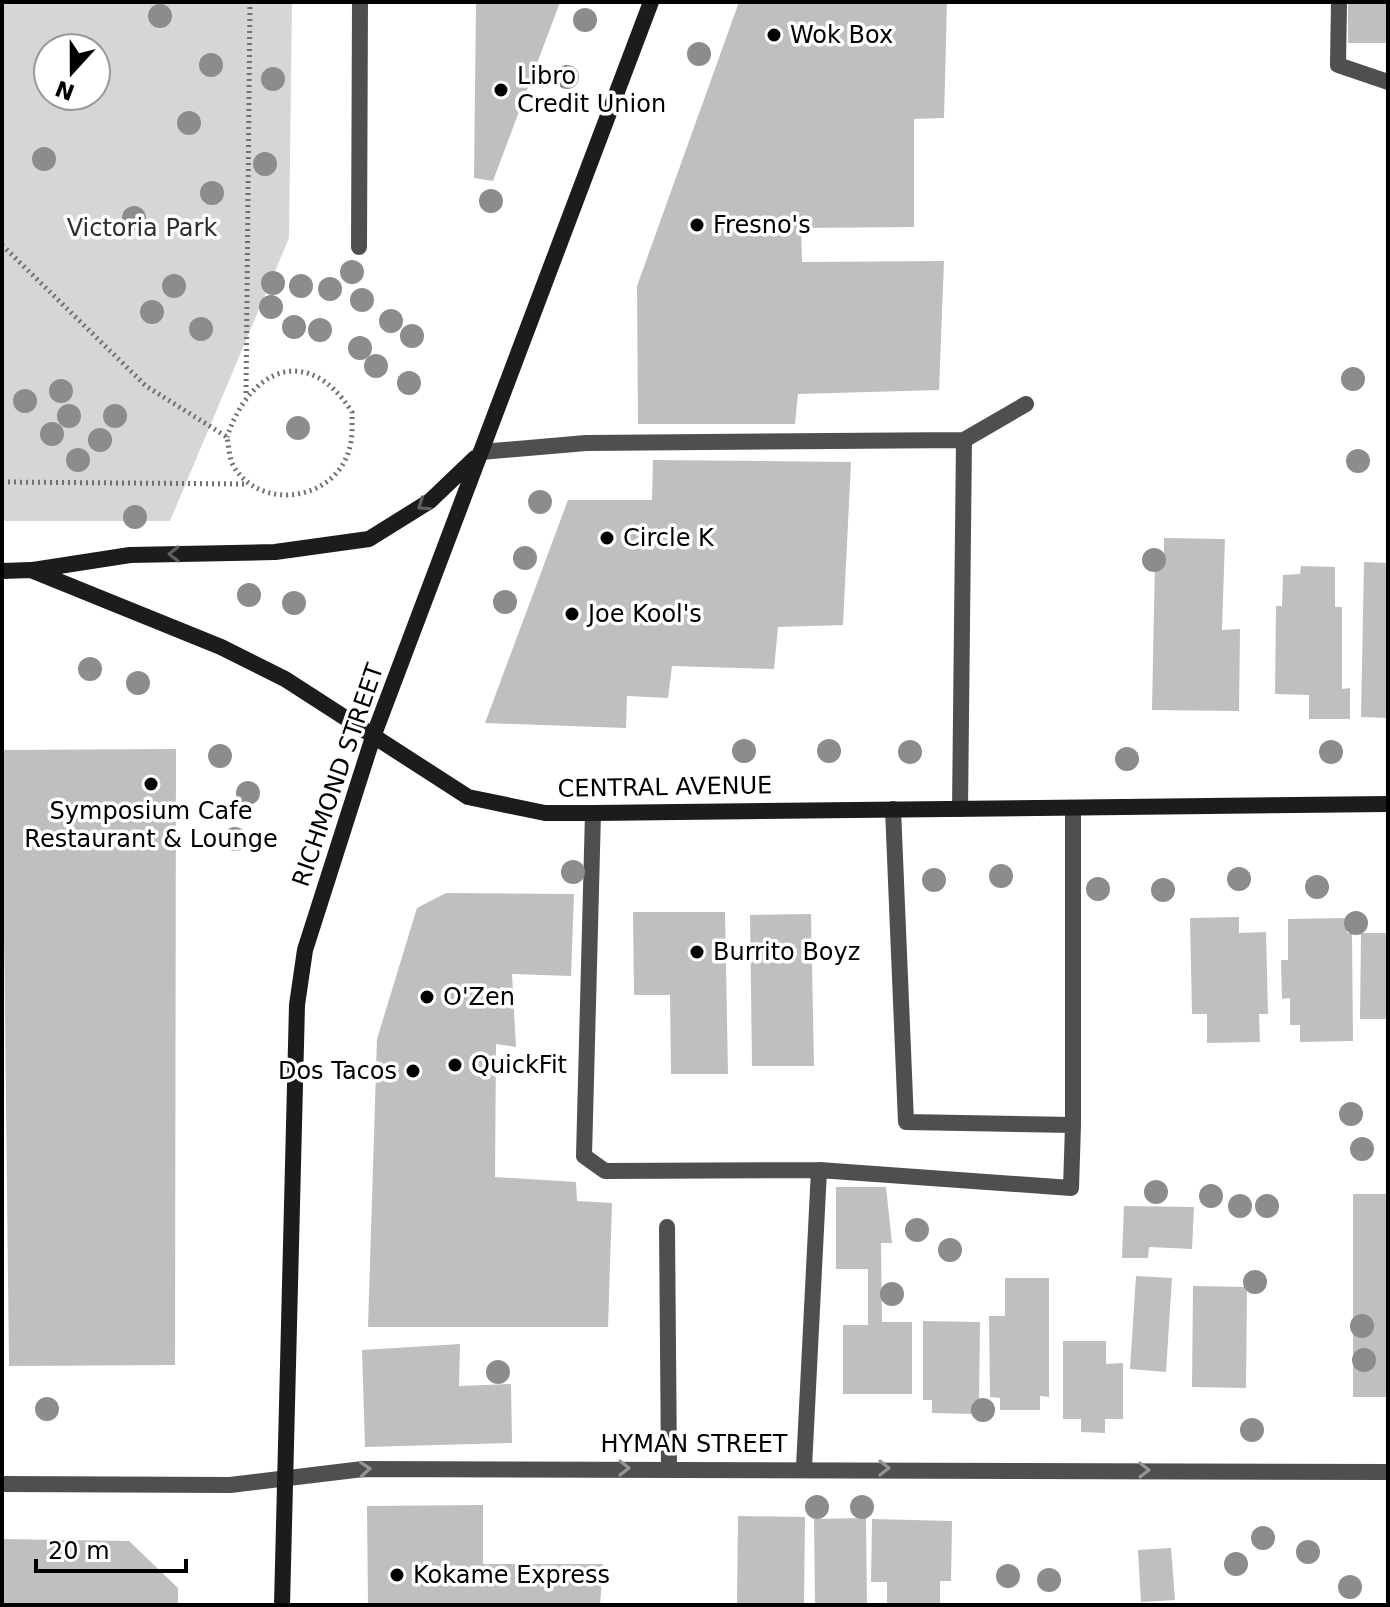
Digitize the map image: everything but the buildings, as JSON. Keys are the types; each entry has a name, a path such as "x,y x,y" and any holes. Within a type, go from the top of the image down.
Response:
{"street":[{"path":"359,247 360,2"},
{"name":"RICHMOND STREET","path":"282,1605 297,1005 305,950 373,737 651,2"},
{"path":"1339,2 1338,65 1388,82"},
{"path":"31,570 130,555 275,552 369,539 430,501 481,452 586,443 964,440 1026,404"},
{"path":"960,809 964,440"},
{"name":"CENTRAL AVENUE","path":"2,571 31,570 221,647 285,679 468,797 545,813 1388,804"},
{"path":"593,813 584,1156 605,1171 819,1170 1071,1188 1073,808"},
{"path":"893,809 906,1122 1073,1125"},
{"path":"804,1467 819,1170"},
{"path":"667,1227 669,1468"},
{"name":"HYMAN STREET","path":"2,1484 230,1485 363,1469 804,1467 1388,1472"}],"path":[{"path":"248,484 232,465 227,437 246,394 250,2"},
{"path":"2,245 146,386 227,437"},
{"path":"2,482 248,484 280,496 299,494 323,485 342,466 349,450 352,412 325,378 302,372 268,377 246,394"}],"green space":[{"name":"Victoria Park","path":"2,2 292,2 289,238 170,521 2,521"}],"place":[{"name":"Wok Box","path":"774,35"},
{"name":"Libro Credit Union","path":"501,90"},
{"name":"Fresno's","path":"697,225"},
{"name":"Circle K","path":"607,538"},
{"name":"Joe Kool's","path":"572,614"},
{"name":"Symposium Cafe Restaurant & Lounge","path":"151,784"},
{"name":"Burrito Boyz","path":"697,952"},
{"name":"O'Zen","path":"427,997"},
{"name":"QuickFit","path":"455,1065"},
{"name":"Dos Tacos","path":"413,1071"},
{"name":"Kokame Express","path":"397,1575"}]}
